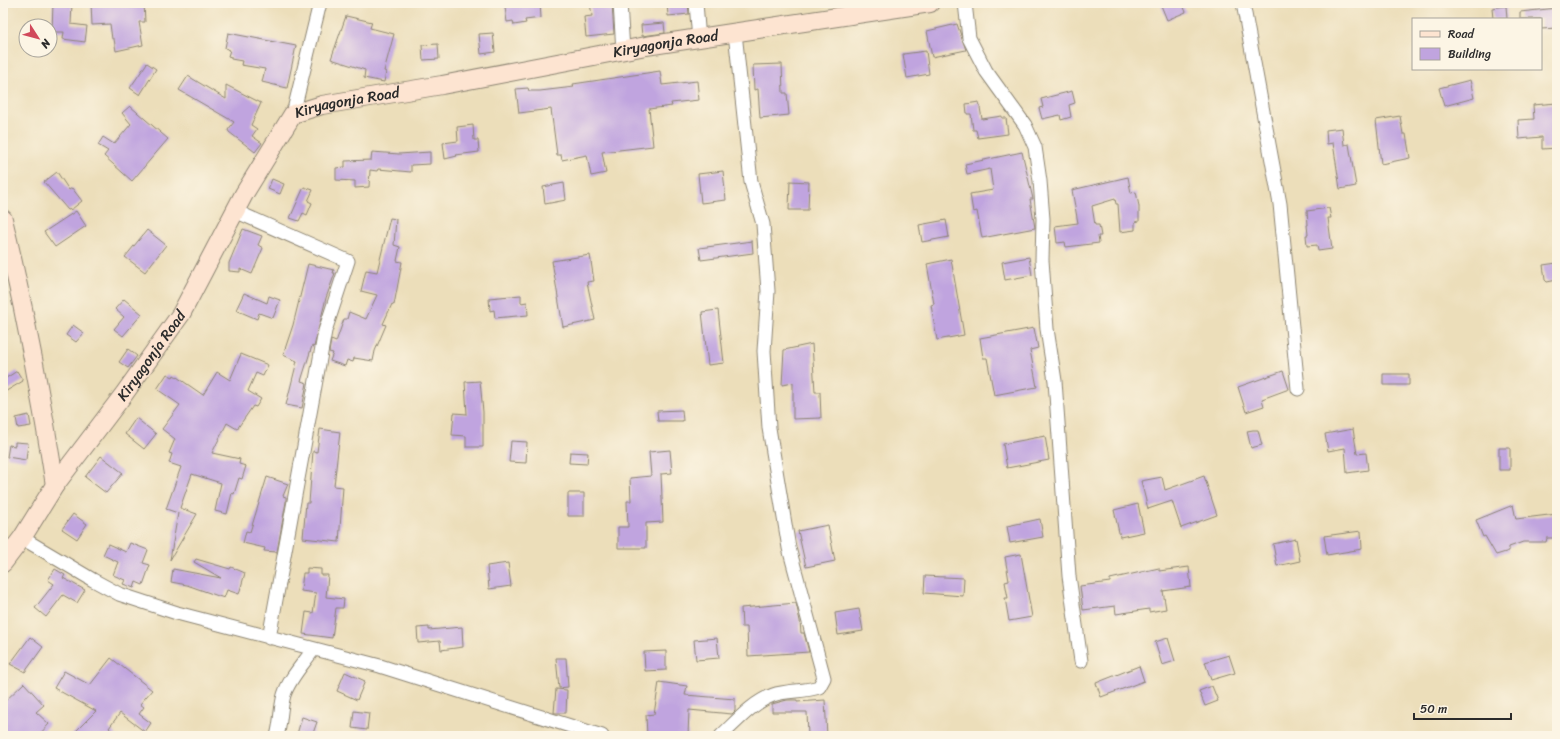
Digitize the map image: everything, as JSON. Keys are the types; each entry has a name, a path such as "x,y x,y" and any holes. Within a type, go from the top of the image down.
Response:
{"street":[{"path":"292,114 320,3"},
{"path":"620,3 623,51"},
{"path":"696,3 699,40"},
{"name":"Kiryagonja Road","path":"3,563 22,538 55,485 177,319 235,211 292,114 322,105 397,94 646,46 699,40 735,33 930,3"},
{"path":"965,3 970,38 979,58 986,71 1025,125 1035,147 1041,188 1043,219 1042,260 1047,329 1055,381 1069,576 1081,661"},
{"path":"1243,3 1280,204 1298,389"},
{"path":"721,736 753,706 773,695 809,690 819,687 824,678 789,548 769,428 764,352 768,291 763,224 751,182 735,33"},
{"path":"235,211 348,261 325,331 269,638"},
{"path":"3,219 38,377 55,485"},
{"path":"22,538 93,580 120,594 177,613 313,650 380,666 602,736"},
{"path":"277,736 281,725 284,695 292,679 313,650"}],"building":[{"path":"53,3 72,3 71,24 87,26 85,42 63,39 64,32 58,32 58,18 52,18"},
{"path":"91,3 144,3 145,22 139,22 143,45 116,51 114,39 112,39 110,24 92,25"},
{"path":"511,3 540,3 541,18 525,20 526,23 514,25 513,21 507,22 505,7 512,6"},
{"path":"590,3 612,3 614,34 586,37 584,17 592,16"},
{"path":"667,3 688,3 689,14 668,16"},
{"path":"1160,3 1182,3 1186,12 1167,20"},
{"path":"1506,6 1507,18 1493,18 1492,8"},
{"path":"1557,8 1557,28 1542,29 1542,18 1520,18 1520,12"},
{"path":"346,16 372,22 370,28 394,34 384,71 386,72 384,82 364,78 365,70 331,59"},
{"path":"664,23 665,33 642,36 641,25"},
{"path":"957,24 966,50 932,57 927,31"},
{"path":"228,33 296,46 287,88 262,82 265,69 241,65 242,61 231,59 231,57 228,56 230,50 225,48"},
{"path":"493,33 495,52 481,54 479,34"},
{"path":"438,44 439,59 423,60 422,45"},
{"path":"926,51 929,74 907,78 903,54"},
{"path":"147,63 156,69 140,95 130,88"},
{"path":"782,64 783,93 787,93 789,115 760,118 758,89 754,90 753,65"},
{"path":"660,71 662,85 697,81 699,100 671,103 672,106 649,109 653,146 602,152 606,173 591,176 587,155 562,160 561,155 557,155 551,109 519,113 516,89 528,88 529,91 540,91 574,87 573,84"},
{"path":"188,76 226,99 226,85 261,103 251,125 257,129 252,136 262,143 255,152 229,132 228,130 234,122 179,90"},
{"path":"1470,80 1474,98 1444,106 1439,88"},
{"path":"1072,91 1075,103 1069,105 1071,117 1061,120 1060,115 1042,119 1039,108 1043,107 1041,99"},
{"path":"979,102 982,119 1002,116 1002,118 1006,118 1008,134 978,138 976,130 973,130 971,114 967,114 966,104"},
{"path":"1557,103 1557,148 1542,149 1542,137 1519,139 1518,120 1534,119 1533,105"},
{"path":"130,106 168,139 132,181 104,156 108,151 98,145 103,137 114,144 131,124 122,113"},
{"path":"1400,116 1403,134 1406,134 1410,158 1381,164 1376,120"},
{"path":"473,125 474,140 478,140 479,152 456,155 457,156 445,159 443,143 458,141 457,127"},
{"path":"1342,128 1344,145 1349,144 1356,186 1340,189 1333,143 1327,144 1326,130"},
{"path":"372,152 399,154 430,152 430,164 411,165 411,172 378,169 377,171 370,170 369,187 355,188 355,181 336,180 336,168 345,167 345,161 371,160"},
{"path":"1022,152 1033,199 1030,199 1035,228 982,238 977,211 973,212 970,194 993,190 990,169 967,174 965,164"},
{"path":"723,171 726,200 701,203 698,174"},
{"path":"57,172 69,190 72,188 82,201 72,209 68,210 44,182"},
{"path":"1128,177 1131,193 1136,192 1139,206 1139,221 1135,222 1135,230 1120,232 1118,204 1116,204 1115,199 1092,206 1095,225 1099,225 1101,236 1098,236 1099,243 1066,247 1065,242 1057,243 1055,226 1078,223 1072,190"},
{"path":"272,179 284,184 280,194 268,189"},
{"path":"790,181 809,182 808,210 789,210"},
{"path":"564,183 566,200 545,204 543,187"},
{"path":"304,187 313,190 308,201 312,203 307,215 303,213 299,221 290,218"},
{"path":"1329,208 1331,218 1328,218 1332,249 1318,251 1317,245 1307,246 1307,211"},
{"path":"76,211 86,226 55,247 44,232"},
{"path":"390,218 396,219 394,245 400,247 397,261 402,262 394,305 392,304 383,324 386,325 375,351 373,361 354,358 353,362 347,360 345,366 330,361 333,353 329,352 331,340 336,342 344,319 347,319 349,312 366,319 377,295 361,291 366,270 377,272"},
{"path":"946,220 949,237 922,242 919,225"},
{"path":"243,229 262,236 258,245 263,248 252,274 240,269 240,272 229,271 229,263"},
{"path":"147,230 166,245 145,272 125,257"},
{"path":"752,241 753,253 701,260 699,248"},
{"path":"590,255 594,281 587,282 595,320 563,327 552,261"},
{"path":"1029,257 1032,275 1005,280 1002,262"},
{"path":"951,259 964,335 937,340 931,305 934,304 927,264"},
{"path":"1557,263 1557,280 1547,282 1545,280 1543,265"},
{"path":"308,264 334,270 333,273 335,273 326,298 314,347 312,346 301,381 307,383 302,408 286,405 297,361 283,355 293,325"},
{"path":"244,293 267,303 269,296 280,300 273,318 259,313 257,319 236,310"},
{"path":"521,295 521,303 527,302 528,315 495,318 494,310 490,311 489,298"},
{"path":"124,299 142,314 123,336 114,329 124,317 115,309"},
{"path":"718,310 724,363 708,365 702,312"},
{"path":"73,325 84,333 76,342 66,335"},
{"path":"1034,328 1038,348 1030,350 1037,387 994,395 987,358 983,358 980,338"},
{"path":"812,344 815,392 820,392 821,418 793,419 793,383 782,385 784,350"},
{"path":"128,349 137,356 128,368 119,362"},
{"path":"241,354 268,365 263,376 256,373 248,391 261,399 256,407 253,406 237,429 227,423 212,453 240,459 239,464 246,466 242,479 239,478 234,494 232,493 227,514 215,511 221,483 192,474 180,508 197,514 170,560 178,513 166,509 181,467 169,463 172,454 169,453 175,439 162,429 180,405 157,389 167,374 173,377 174,375 203,395 217,372 230,380"},
{"path":"17,371 23,381 3,393 3,380"},
{"path":"1283,371 1289,389 1262,399 1264,406 1246,412 1238,387"},
{"path":"1383,374 1409,374 1409,385 1383,385"},
{"path":"480,381 483,412 483,447 466,447 466,436 452,435 454,413 467,414 465,382"},
{"path":"682,410 683,421 658,421 657,411"},
{"path":"29,415 31,426 18,428 16,418"},
{"path":"136,418 156,434 144,449 125,434"},
{"path":"320,429 340,432 334,486 343,487 339,542 303,538 306,503 309,503 313,451 317,452"},
{"path":"1353,429 1357,454 1366,453 1368,470 1347,473 1345,448 1328,451 1325,434"},
{"path":"1258,430 1262,445 1251,448 1247,431"},
{"path":"1045,436 1049,460 1007,468 1003,444"},
{"path":"511,441 527,442 526,463 509,462"},
{"path":"15,442 28,443 26,460 7,457 9,445 15,446"},
{"path":"1499,448 1510,448 1510,470 1499,470"},
{"path":"670,450 672,473 661,474 663,522 646,523 646,548 618,548 618,527 628,527 627,501 631,501 630,478 651,476 649,452"},
{"path":"570,452 588,453 587,464 569,463"},
{"path":"101,456 123,473 106,493 85,477"},
{"path":"1204,476 1217,515 1181,528 1172,501 1148,509 1141,481 1162,477 1165,490"},
{"path":"267,477 288,484 283,496 286,497 286,502 277,552 264,551 265,548 243,543 246,531 250,532"},
{"path":"568,493 584,493 584,516 568,516"},
{"path":"1138,504 1144,532 1120,537 1114,510"},
{"path":"1513,505 1516,519 1557,514 1557,538 1547,538 1546,542 1523,542 1509,547 1509,551 1496,555 1485,536 1483,537 1476,520"},
{"path":"73,514 87,524 77,539 62,529"},
{"path":"1040,519 1043,537 1010,543 1007,526"},
{"path":"828,525 835,561 806,567 798,531"},
{"path":"1361,531 1362,549 1327,555 1324,536"},
{"path":"1296,539 1300,561 1277,566 1273,544"},
{"path":"130,543 148,550 143,563 150,565 143,585 136,582 134,588 123,584 125,580 113,575 118,562 103,555 108,544 126,552"},
{"path":"1021,554 1032,617 1009,621 1005,598 1008,598 1005,582 1009,581 1005,557"},
{"path":"196,559 230,569 231,567 245,573 239,594 227,590 224,598 187,585 171,582 173,569 221,578 194,562"},
{"path":"508,563 511,586 489,589 487,566"},
{"path":"1189,567 1191,587 1163,591 1166,609 1149,612 1149,609 1116,614 1115,606 1083,610 1080,586 1110,582 1110,579 1159,568 1159,571"},
{"path":"307,568 321,569 321,575 328,575 326,597 344,599 343,608 336,608 332,638 303,634 306,612 313,613 316,593 301,591 303,573 307,573"},
{"path":"55,569 65,575 63,578 85,590 77,603 63,595 46,617 35,608 54,584 48,580"},
{"path":"925,576 964,578 963,596 924,593"},
{"path":"796,603 801,633 804,633 809,652 748,656 747,627 742,627 741,608"},
{"path":"859,609 863,631 838,635 835,613"},
{"path":"429,627 429,630 462,627 463,647 441,650 440,641 418,643 417,628"},
{"path":"30,637 43,647 25,672 10,664"},
{"path":"717,638 719,658 696,660 694,640"},
{"path":"1168,638 1175,661 1162,665 1155,642"},
{"path":"666,651 666,670 645,671 644,652"},
{"path":"1229,655 1235,673 1211,680 1205,662"},
{"path":"111,658 152,690 140,704 144,707 139,714 151,723 145,732 120,713 109,728 117,736 71,736 96,711 54,688 64,671 90,685"},
{"path":"556,658 566,658 568,687 559,688"},
{"path":"1139,666 1144,681 1101,697 1096,683"},
{"path":"345,672 365,681 357,700 337,691"},
{"path":"659,682 687,686 685,695 735,699 735,711 732,714 689,710 688,736 647,736 646,715 654,714"},
{"path":"24,683 44,705 36,712 49,724 38,736 3,736 3,703"},
{"path":"1212,686 1218,701 1205,706 1199,691"},
{"path":"556,689 567,690 566,713 554,713"},
{"path":"787,700 797,700 797,702 825,700 827,736 808,736 807,712 772,712 772,704"},
{"path":"354,711 369,713 367,730 352,728"},
{"path":"302,717 317,722 312,736 297,734"}]}
